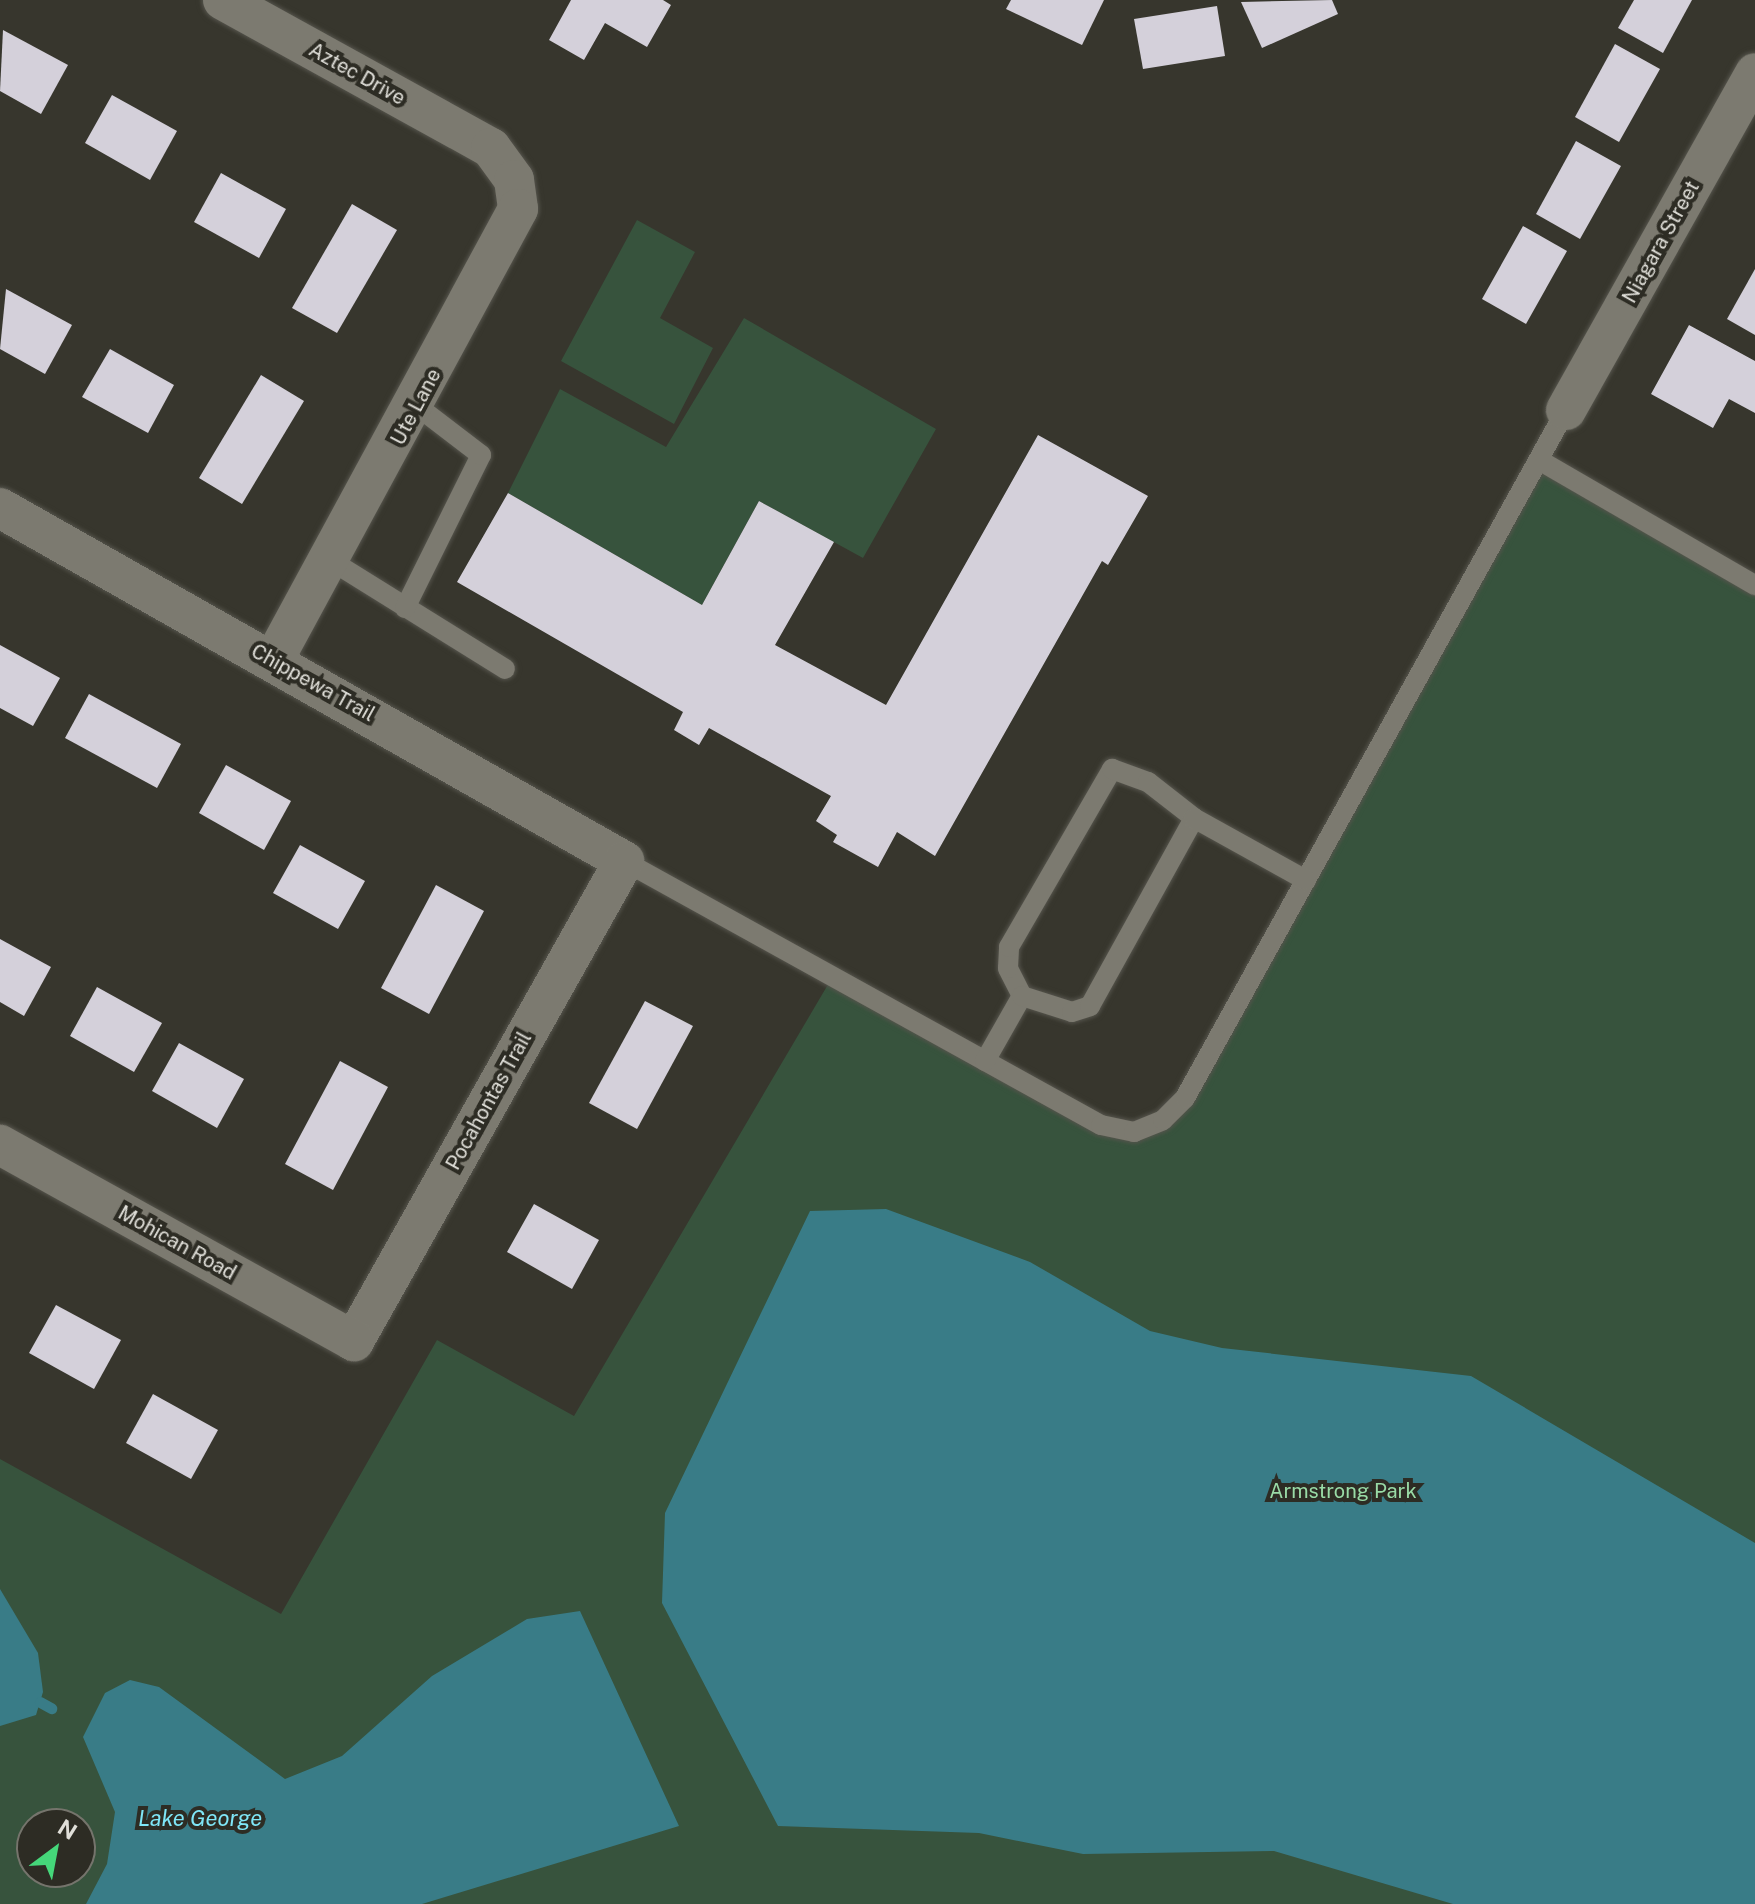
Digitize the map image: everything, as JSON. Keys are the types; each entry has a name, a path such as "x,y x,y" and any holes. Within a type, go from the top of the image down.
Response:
{"street":[{"name":"Aztec Drive","path":"223,0 491,148"},
{"name":"Niagara Street","path":"1566,410 1755,73"},
{"name":"Ute Lane","path":"273,661 417,406 518,209 514,180 491,148"},
{"name":"Chippewa Trail","path":"0,508 624,861"},
{"name":"Pocahontas Trail","path":"354,1341 624,861"},
{"name":"Mohican Road","path":"0,1145 354,1341"}],"lane":[{"path":"405,608 481,455 417,406"},
{"path":"624,861 1101,1125 1134,1132 1163,1120 1185,1098 1566,410"},
{"path":"1539,460 1755,585"},
{"path":"330,560 505,669"},
{"path":"1194,818 1090,1006 1072,1012 1022,996 1008,968 1009,947 1112,769 1148,782 1194,818 1306,880"},
{"path":"985,1061 1022,996"}],"green space":[{"path":"637,220 695,252 660,318 713,348 674,424 561,361"},
{"path":"744,318 936,429 863,558 759,501 702,605 508,493 560,389 666,447"},
{"name":"Armstrong Park","path":"1539,460 1755,585 1755,1904 0,1904 0,1459 281,1614 437,1340 574,1416 833,976 1101,1125 1163,1120"}],"water":[{"path":"886,1209 1030,1262 1150,1331 1222,1348 1471,1376 1755,1543 1755,1904 1453,1904 1274,1851 1083,1854 979,1833 778,1826 662,1603 665,1513 810,1211"},
{"path":"0,1589 38,1653 43,1692 36,1715 0,1726"},
{"name":"Lake George","path":"580,1611 679,1826 422,1904 86,1904 107,1864 115,1812 83,1737 105,1693 130,1680 159,1687 285,1779 342,1756 432,1676 527,1619"}],"building":[{"path":"571,0 663,0 671,5 647,47 605,23 584,60 549,40"},
{"path":"1011,0 1104,0 1082,45 1006,9"},
{"path":"1332,0 1338,14 1262,48 1241,2"},
{"path":"1634,0 1692,0 1663,53 1618,28"},
{"path":"1217,6 1225,56 1143,69 1134,19"},
{"path":"3,30 68,65 41,114 0,91"},
{"path":"1615,44 1660,69 1619,142 1575,117"},
{"path":"112,95 177,131 150,180 85,143"},
{"path":"1576,141 1621,166 1580,239 1536,214"},
{"path":"221,173 286,209 259,258 194,222"},
{"path":"352,204 397,230 337,333 292,308"},
{"path":"1523,226 1567,251 1526,324 1482,299"},
{"path":"1755,269 1755,335 1727,319"},
{"path":"6,289 72,325 45,374 0,349"},
{"path":"1689,325 1755,361 1755,413 1729,399 1713,428 1651,394"},
{"path":"110,349 174,385 148,433 82,397"},
{"path":"261,375 304,401 242,504 199,478"},
{"path":"1038,435 1148,496 1108,565 1102,561 935,856 897,832 878,867 833,842 837,835 816,821 831,796 709,728 699,745 674,730 683,712 457,582 508,493 702,605 759,501 834,542 775,645 886,705"},
{"path":"0,645 60,678 33,726 0,708"},
{"path":"89,694 181,744 157,788 65,738"},
{"path":"226,765 291,801 264,850 199,813"},
{"path":"300,845 365,881 338,929 273,893"},
{"path":"436,885 484,911 429,1014 381,988"},
{"path":"0,939 51,967 24,1016 0,1002"},
{"path":"97,987 162,1023 134,1072 70,1036"},
{"path":"645,1001 693,1026 637,1129 589,1103"},
{"path":"179,1043 244,1079 217,1128 152,1091"},
{"path":"340,1061 388,1087 333,1190 285,1164"},
{"path":"534,1204 599,1240 572,1289 507,1252"},
{"path":"56,1305 121,1340 94,1389 29,1353"},
{"path":"153,1394 218,1430 191,1479 126,1443"}],"waterway":[{"path":"40,1702 51,1708"}]}
